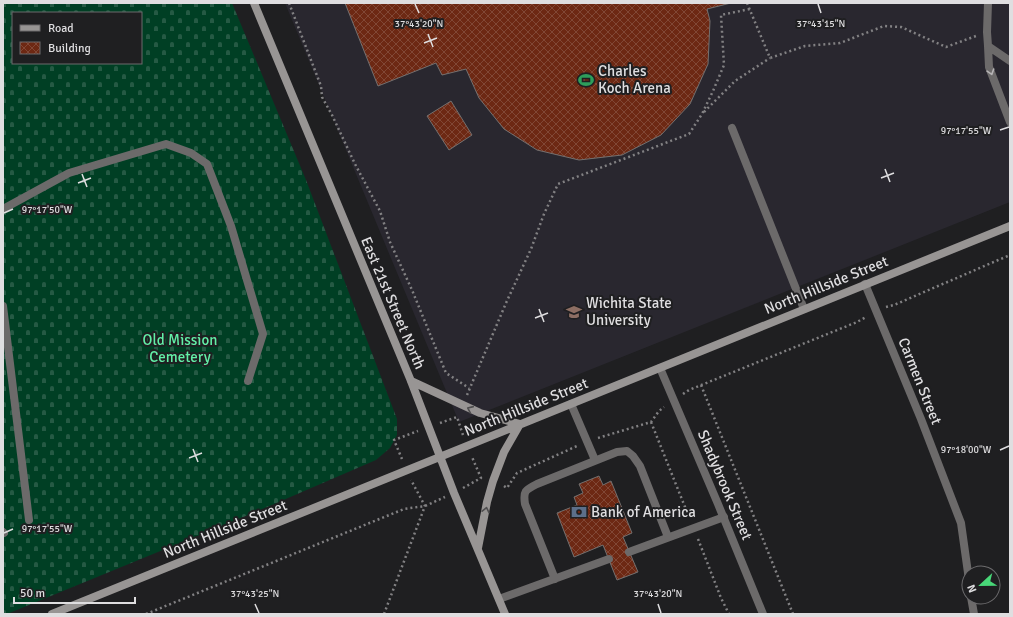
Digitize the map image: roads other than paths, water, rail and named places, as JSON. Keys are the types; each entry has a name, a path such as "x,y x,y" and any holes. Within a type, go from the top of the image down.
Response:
{"main road":[{"name":"East 21st Street North","path":"254,3 411,382 454,493 505,614"},
{"name":"North Hillside Street","path":"52,614 1010,226"},
{"path":"411,382 480,413 520,424 504,452 493,481 487,502 478,548"}],"street":[{"path":"988,3 987,32 989,67 1010,122"},
{"path":"988,46 1010,61"},
{"path":"732,128 804,309"},
{"path":"3,209 69,173 166,144 191,153 207,164 231,226 263,334 248,381"},
{"name":"Carmen Street","path":"865,284 921,420 961,524 967,565"},
{"path":"3,306 29,520"},
{"name":"Shadybrook Street","path":"660,368 724,517 763,614"},
{"path":"571,404 595,460"},
{"path":"555,579 525,504 524,495 528,488 595,460 617,452 626,451 633,456 640,466 668,537"},
{"path":"630,552 724,517"},
{"path":"499,599 609,560"}],"place":[{"name":"Charles Koch Arena","path":"586,80"},
{"name":"Wichita State University","path":"574,312"},
{"name":"Bank of America","path":"579,512"}],"park label":[{"name":"Old Mission Cemetery","path":"180,348"}]}
